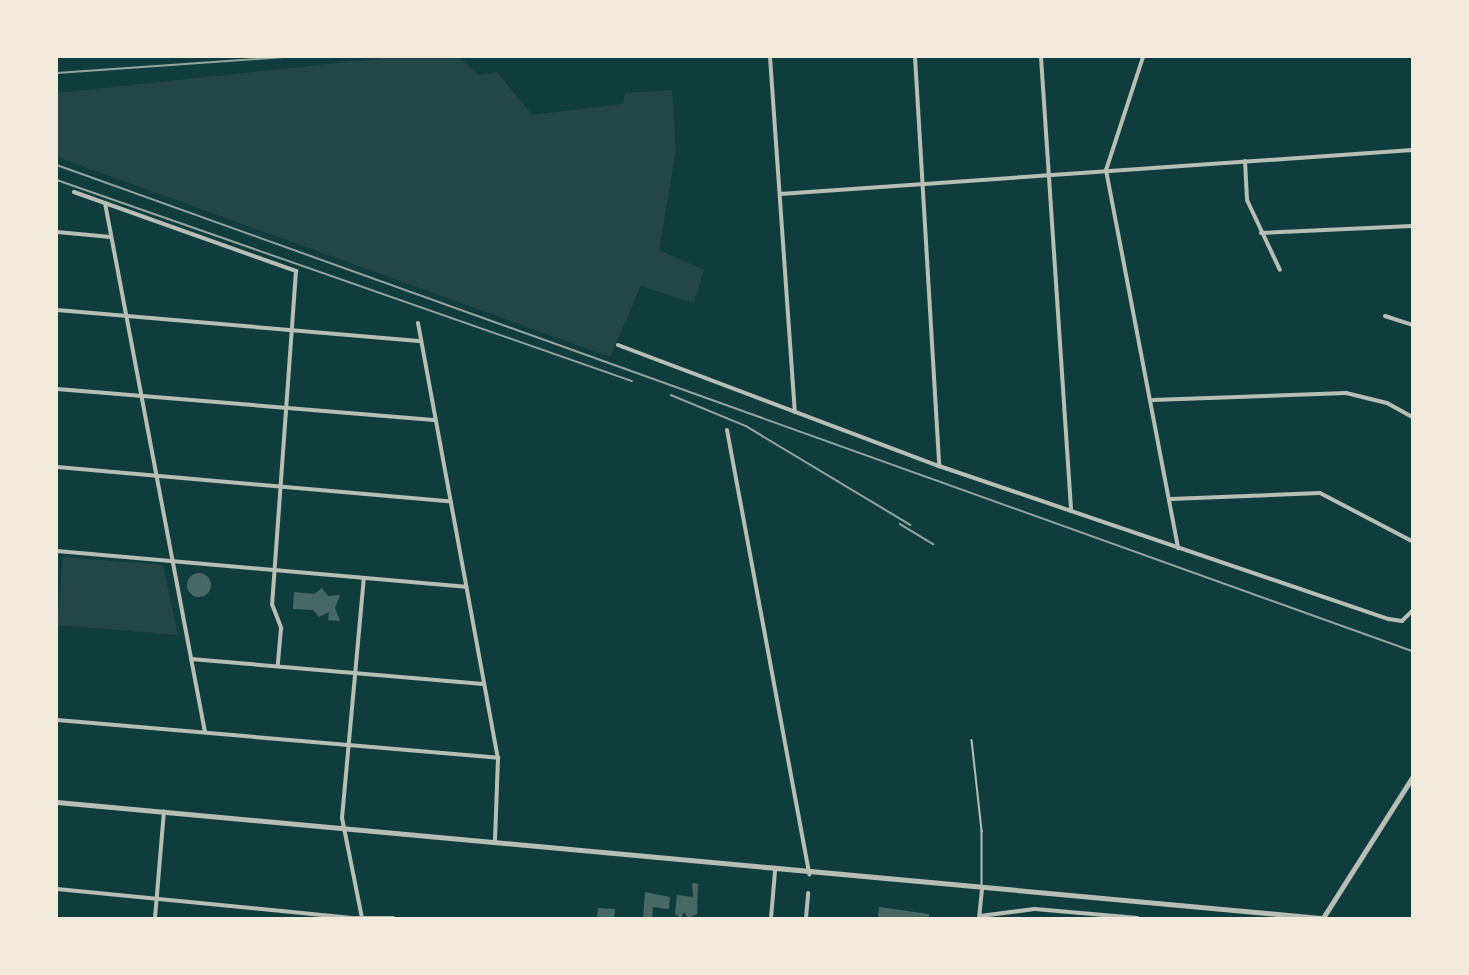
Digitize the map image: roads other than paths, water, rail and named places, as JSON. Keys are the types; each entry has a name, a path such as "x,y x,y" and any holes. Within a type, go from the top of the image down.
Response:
{"street":[{"path":"770,57 795,412"},
{"path":"915,57 939,466"},
{"path":"1041,57 1051,176 1071,511"},
{"path":"1143,57 1106,170 1172,499 1178,548"},
{"path":"780,194 1412,150"},
{"path":"1245,162 1247,200 1280,270"},
{"path":"74,192 296,271 294,329 275,570 278,666"},
{"path":"105,202 205,732"},
{"path":"1261,233 1412,226"},
{"path":"57,232 111,237"},
{"path":"57,310 419,341"},
{"path":"1385,316 1412,325"},
{"path":"418,323 419,341 498,758 495,840"},
{"path":"618,345 939,466 1178,548 1396,621 1412,611"},
{"path":"57,389 434,420"},
{"path":"1153,400 1346,393 1387,403 1412,417"},
{"path":"727,430 809,874"},
{"path":"57,467 449,501"},
{"path":"1172,499 1320,493 1412,541"},
{"path":"57,551 465,587"},
{"path":"362,917 344,828 348,745 364,578"},
{"path":"191,659 483,684"},
{"path":"57,720 498,758"},
{"path":"57,802 495,840 775,872 1323,918 1412,778"},
{"path":"155,918 164,811"},
{"path":"771,918 775,872"},
{"path":"57,889 356,918 393,918"},
{"path":"981,889 979,917 1035,909 1138,918"},
{"path":"806,918 808,893"}],"lane":[{"path":"972,740 982,831 981,889"}],"railway":[{"path":"57,73 287,57"},
{"path":"57,165 1412,651"},
{"path":"57,180 632,381"},
{"path":"671,395 746,426 911,525"},
{"path":"900,524 933,544"}]}
